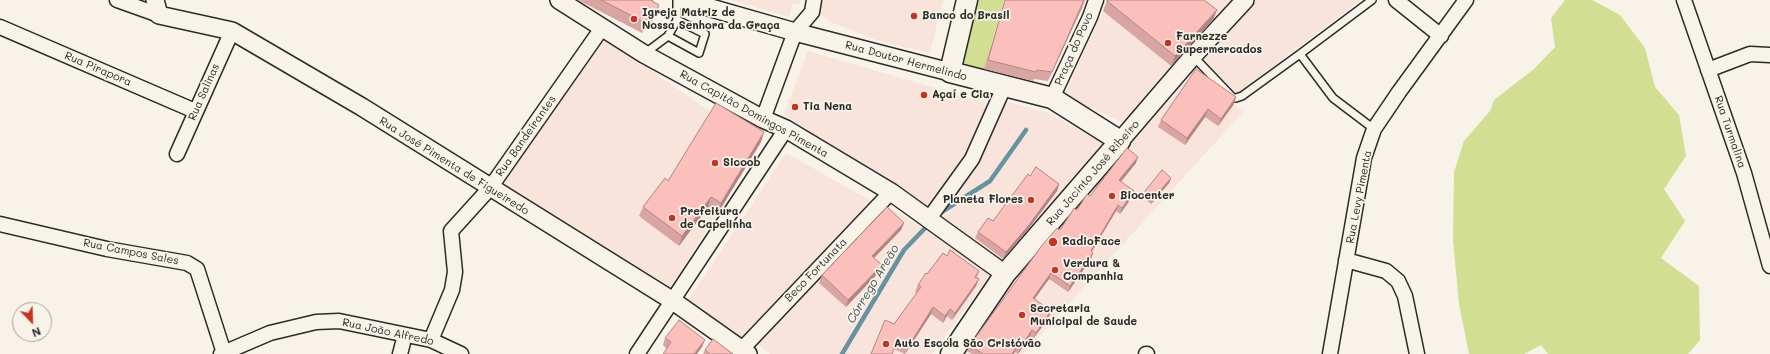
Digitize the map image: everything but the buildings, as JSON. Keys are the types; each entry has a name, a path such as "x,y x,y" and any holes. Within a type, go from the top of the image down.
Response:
{"main road":[{"path":"950,72 966,0"},
{"name":"Rua Doutor Hermelindo","path":"950,72 1052,98 1120,141"},
{"name":"Rua Jacinto José Ribeiro","path":"951,354 1005,274 1120,141"}],"street":[{"path":"117,0 157,7"},
{"name":"Rua Capitão Domingos Pimenta","path":"559,0 644,54 763,119 786,129 891,192 932,223 1005,274"},
{"name":"Rua Doutor Hermelindo","path":"683,0 795,32 950,72"},
{"path":"763,119 795,32 812,12 814,0"},
{"name":"Praça do Povo","path":"1052,98 1090,17 1096,0"},
{"name":"Rua Jacinto José Ribeiro","path":"1120,141 1193,56 1245,0"},
{"path":"1396,0 1441,36"},
{"name":"Rua Levy Pimenta","path":"1330,354 1364,158 1374,130 1399,92 1466,0"},
{"name":"Rua Turmalina","path":"1684,0 1744,173 1770,266"},
{"name":"Rua José Pimenta de Figueiredo","path":"157,7 232,31 362,108 673,301 745,351"},
{"name":"Rua Pirapora","path":"0,27 195,111"},
{"name":"Rua Bandeirantes","path":"431,340 452,290 455,272 451,231 490,188 602,28"},
{"name":"Rua Salinas","path":"177,154 232,31"},
{"path":"1708,70 1750,54 1770,55"},
{"path":"932,223 972,159 1004,87"},
{"path":"636,354 673,301 786,129"},
{"name":"Beco Fortunata","path":"745,351 891,192"},
{"name":"Rua Campos Sales","path":"0,224 107,249 187,263 197,269 224,354"},
{"path":"1346,260 1386,271 1398,281 1405,296 1417,354"},
{"name":"Rua João Alfredo","path":"224,354 270,333 316,322 339,321 431,340 461,354"},
{"path":"400,354 406,335"}],"lane":[{"path":"644,54 668,36 677,20 677,0"},
{"path":"1193,56 1233,98 1236,98 1242,96 1372,0"},
{"path":"668,36 699,53 705,34 677,20"},
{"path":"1300,54 1333,98 1374,130"}],"shaded area":[{"path":"730,0 801,0 799,4 793,3 789,17"},
{"path":"820,0 943,0 930,53 882,42 830,22 818,12"},
{"path":"1108,0 1232,0 1172,66 1126,124 1064,96"},
{"path":"1256,0 1361,0 1237,94 1204,60"},
{"path":"605,38 712,113 761,142 671,287 501,187"},
{"path":"808,51 987,103 966,158 927,211 784,114"},
{"path":"1197,69 1243,112 1023,354 967,354 964,352 1028,260"},
{"path":"1004,101 1049,113 1105,145 1005,262 939,214"},
{"path":"786,153 873,202 742,338 687,302"},
{"path":"888,206 991,274 932,354 770,354 755,342 884,207"}],"green space":[{"path":"978,0 1004,0 984,70 960,64"},
{"path":"1565,0 1592,0 1620,15 1645,48 1655,87 1679,115 1686,156 1664,189 1685,221 1661,258 1699,286 1700,340 1688,354 1548,354 1541,345 1524,354 1469,354 1459,304 1453,240 1454,172 1464,141 1490,111 1494,100 1534,69 1555,47 1551,18"}],"waterway":[{"name":"Córrego Areão","path":"940,213 990,181 1026,130"},
{"name":"Córrego Areão","path":"842,354 904,250 929,224"}],"place":[{"name":"Banco do Brasil","path":"914,16"},
{"name":"Igreja Matriz de Nossa Senhora da Graça","path":"634,19"},
{"name":"Farnezze Supermercados","path":"1168,43"},
{"name":"Açaí e Cia","path":"924,95"},
{"name":"Tia Nena","path":"795,107"},
{"name":"Sicoob","path":"715,163"},
{"name":"Biocenter","path":"1112,196"},
{"name":"Planeta Flores","path":"1031,200"},
{"name":"Prefeitura de Capelinha","path":"672,218"},
{"name":"RadioFace","path":"1053,242"},
{"name":"Verdura & Companhia","path":"1055,270"},
{"name":"Secretaria Municipal de Saude","path":"1022,315"},
{"name":"Auto Escola São Cristóvão","path":"886,344"}]}
